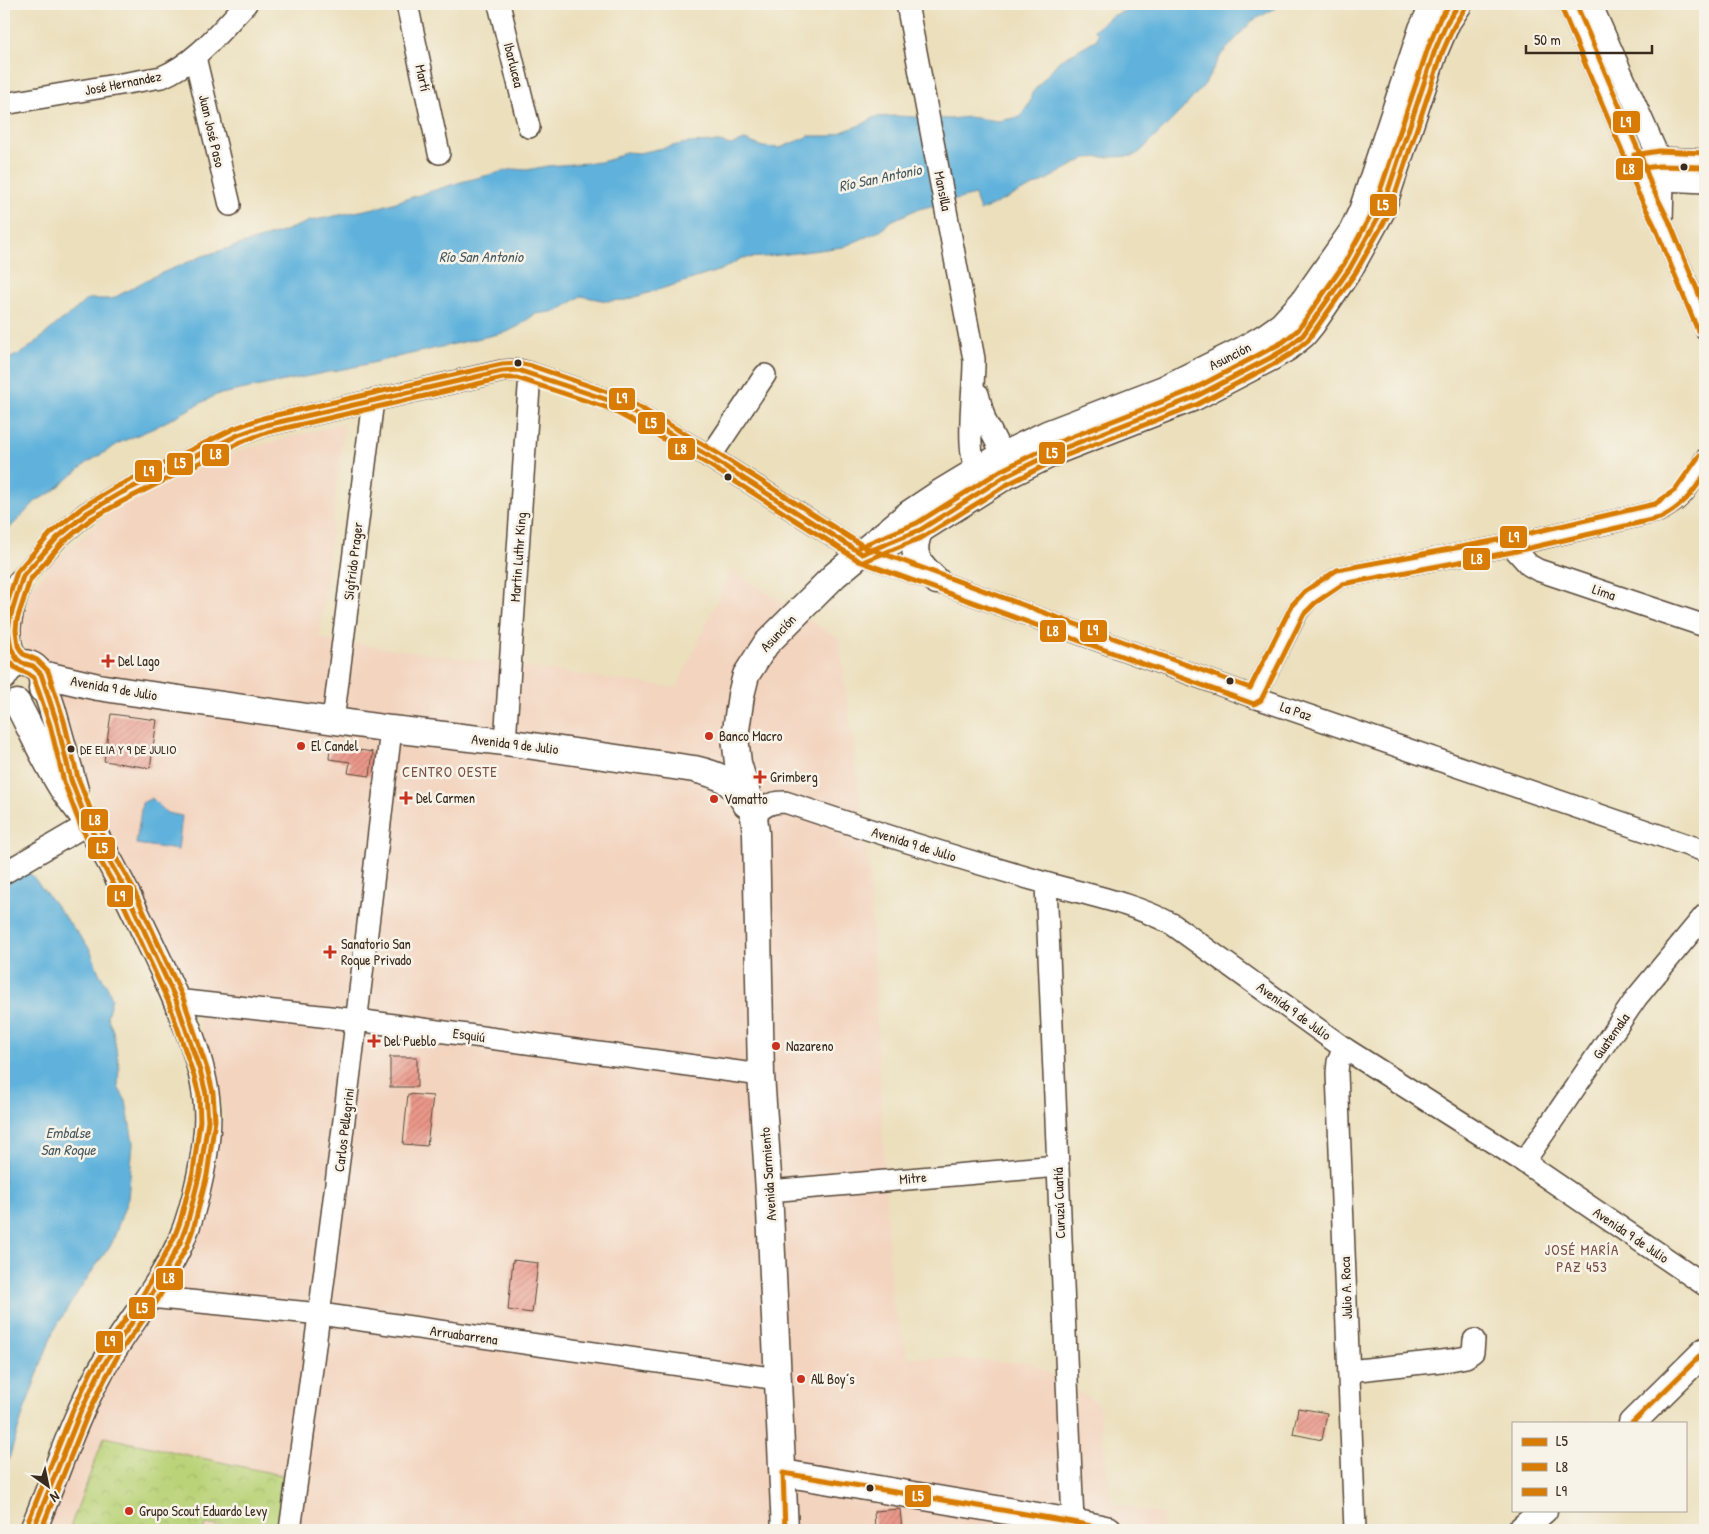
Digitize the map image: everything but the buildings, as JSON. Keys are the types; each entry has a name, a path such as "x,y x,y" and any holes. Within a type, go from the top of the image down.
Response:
{"main road":[{"name":"Asunción","path":"862,554 920,530 993,473 1065,426 1133,401 1197,373 1265,337 1282,325 1293,313 1352,232 1362,211 1422,29 1434,4"},
{"name":"Asunción","path":"754,817 738,763 735,737 746,675 766,644 835,575 910,512 993,473 1195,396 1288,348 1303,335 1350,268 1381,212 1435,50 1447,22 1458,4"},
{"path":"920,530 916,538 916,556 921,565 937,581"},
{"name":"Avenida 9 de Julio","path":"21,671 98,687 391,729 505,742 694,769 717,774 731,784 740,793 754,817"},
{"path":"10,697 23,704 35,699 42,688 21,671"},
{"path":"21,671 56,722 72,780 88,824"},
{"path":"10,697 62,787 88,824 124,887 176,1000 201,1074 207,1107 207,1135 200,1173 187,1224 180,1243 150,1297 114,1348 98,1375 80,1413 33,1530"},
{"name":"Asunción","path":"694,769 719,760 735,737"},
{"name":"Avenida Sarmiento","path":"754,817 756,833 761,1075 769,1191 785,1530"},
{"path":"1633,1422 1705,1351"},
{"path":"783,1473 1043,1517 1072,1511 1103,1529"},
{"path":"1521,1530 1542,1512"}],"street":[{"name":"José Hernandez","path":"4,104 162,77 178,70 195,58 246,4"},
{"name":"Martí","path":"407,4 439,153"},
{"name":"Ibarlucea","path":"498,4 529,127"},
{"name":"Mansilla","path":"907,4 921,70 974,359 975,379 970,440 993,473"},
{"path":"1568,4 1635,162 1644,188 1662,224 1705,328"},
{"path":"1591,4 1659,158 1663,180 1662,224"},
{"name":"Juan José Paso","path":"195,58 230,205"},
{"path":"1635,162 1659,158 1705,160"},
{"path":"1644,188 1663,180 1705,182"},
{"name":"La Paz","path":"4,598 57,538 87,512 238,435 266,425 373,400 502,371 518,370 611,401 636,414 710,457 862,554 1254,697 1705,851"},
{"name":"Martin Luthr King","path":"505,742 530,373"},
{"path":"710,457 765,375"},
{"name":"Mansilla","path":"975,379 986,420 993,473"},
{"name":"Sigfrido Prager","path":"333,721 373,400"},
{"path":"1254,697 1298,610 1324,586 1340,577 1511,545 1658,511 1671,505 1681,497 1705,460"},
{"name":"Lima","path":"1511,545 1529,565 1538,570 1705,626"},
{"path":"21,671 13,654 8,630 23,576"},
{"name":"Carlos Pellegrini","path":"290,1530 320,1314 391,729"},
{"name":"Avenida 9 de Julio","path":"754,817 760,809 768,804 785,802 905,842 1046,884 1117,902 1154,915 1172,924 1344,1048 1524,1162 1705,1285"},
{"path":"4,872 88,824"},
{"name":"Curuzú Cuatiá","path":"1046,884 1072,1511"},
{"name":"Guatemala","path":"1524,1162 1637,997 1705,915"},
{"name":"Esquiú","path":"176,1000 357,1020 761,1075"},
{"name":"Julio A. Roca","path":"1344,1048 1338,1062 1337,1073 1355,1530"},
{"name":"Mitre","path":"769,1191 1058,1166"},
{"name":"Arruabarrena","path":"150,1297 320,1314 778,1379"},
{"path":"1349,1371 1466,1357 1473,1352 1474,1340"}],"shaded area":[{"path":"344,423 319,639 677,688 731,570 839,639 869,870 891,1296 908,1357 1031,1363 1098,1403 1111,1503 1163,1515 1163,1530 45,1530 90,1415 132,1341 182,1269 225,1115 198,1017 109,838 59,697 20,638 31,589 51,565 117,506 239,451"}],"green space":[{"path":"104,1437 290,1477 278,1530 234,1530 206,1524 204,1530 69,1530"}],"water":[{"name":"Río San Antonio","path":"1131,4 1283,4 1252,21 1221,55 1205,84 1140,152 1133,156 1086,158 1046,180 980,211 975,195 915,210 889,222 882,230 843,247 742,258 721,270 626,300 607,301 581,296 558,311 535,314 507,332 358,366 216,395 154,428 121,442 87,463 52,492 36,501 4,534 4,360 27,349 87,299 112,299 152,277 203,256 282,232 310,221 380,207 461,182 513,169 527,170 547,166 601,162 625,152 639,153 687,143 719,142 731,145 745,140 763,147 780,148 809,136 831,136 863,124 875,117 897,116 950,119 968,117 998,121 1020,117 1029,104 1032,93 1059,61 1097,39 1098,34 1094,30 1112,16 1127,10"},
{"path":"152,798 167,813 182,816 178,850 136,844 142,803"},
{"name":"Embalse San Roque","path":"4,856 19,859 90,949 99,973 107,986 112,998 107,1016 113,1031 119,1066 118,1087 126,1101 133,1143 128,1198 112,1243 79,1290 53,1332 25,1408 4,1474"}],"transit line":[{"name":"L9","path":"859,547 917,523 1000,471 1056,443 1192,390 1283,342 1298,330 1344,264 1374,209 1428,48 1440,18 1450,4"},
{"name":"L5","path":"862,554 920,530 1004,477 1059,450 1195,397 1270,358 1287,348 1303,335 1350,268 1381,212 1435,50 1447,22 1459,4"},
{"name":"L9","path":"1576,4 1705,309"},
{"name":"L8","path":"1561,7 1628,165 1637,191 1655,227 1698,331"},
{"name":"L8","path":"865,561 923,537 1008,484 1062,457 1198,404 1274,364 1291,354 1308,340 1356,272 1388,215 1442,53 1454,26 1465,8"},
{"name":"L9","path":"1634,155 1659,151 1705,153"},
{"name":"L8","path":"1636,169 1659,166 1705,167"},
{"name":"L9","path":"4,613 17,572 51,533 83,507 116,487 235,428 263,418 502,364 518,363 532,366 613,394 639,407 714,451 866,548"},
{"name":"L5","path":"33,1530 80,1413 98,1375 114,1348 150,1297 180,1243 187,1224 200,1173 208,1121 206,1094 201,1074 176,1000 124,887 88,824 71,780 57,723 41,674 33,666 22,663 17,659 11,648 8,630 23,576 57,538 87,513 119,494 238,435 266,425 502,371 518,370 611,401 636,414 710,457 862,554"},
{"name":"L8","path":"41,1530 87,1416 105,1379 120,1352 157,1301 187,1246 207,1175 215,1120 213,1093 208,1072 183,998 131,884 95,821 78,778 64,721 48,671 37,660 23,654 18,646 17,620 30,580 62,543 91,519 241,442 268,432 503,378 517,378 608,408 706,463 858,560"},
{"name":"L9","path":"829,524 865,547 1250,688 1292,605 1305,591 1337,570 1509,538 1655,504 1675,490 1699,456"},
{"name":"L8","path":"821,536 859,561 1254,704 1261,700 1304,614 1315,603 1343,584 1512,552 1660,518 1674,510 1686,499 1705,474"},
{"name":"L9","path":"4,650 14,666 34,678 50,725 64,782 81,827 117,890 169,1003 199,1095 200,1121 193,1172 180,1222 173,1240 144,1293 91,1372 73,1410 26,1527"},
{"name":"L5","path":"1633,1422 1705,1351"},
{"name":"L5","path":"785,1530 783,1473 1073,1522 1109,1530"}],"place":[{"name":"Del Lago","path":"108,661"},
{"name":"Banco Macro","path":"709,736"},
{"name":"El Candel","path":"301,746"},
{"name":"DE ELIA Y 9 DE JULIO","path":"71,749"},
{"name":"Grimberg","path":"760,777"},
{"name":"Del Carmen","path":"406,798"},
{"name":"Vamatto","path":"714,799"},
{"name":"Sanatorio San Roque Privado","path":"330,952"},
{"name":"Del Pueblo","path":"374,1041"},
{"name":"Nazareno","path":"776,1046"},
{"name":"All Boy´s","path":"801,1379"},
{"name":"Grupo Scout Eduardo Levy","path":"129,1511"}],"district":[{"name":"CENTRO OESTE","path":"450,772"},
{"name":"JOSÉ MARÍA PAZ 453","path":"1582,1258"}]}
